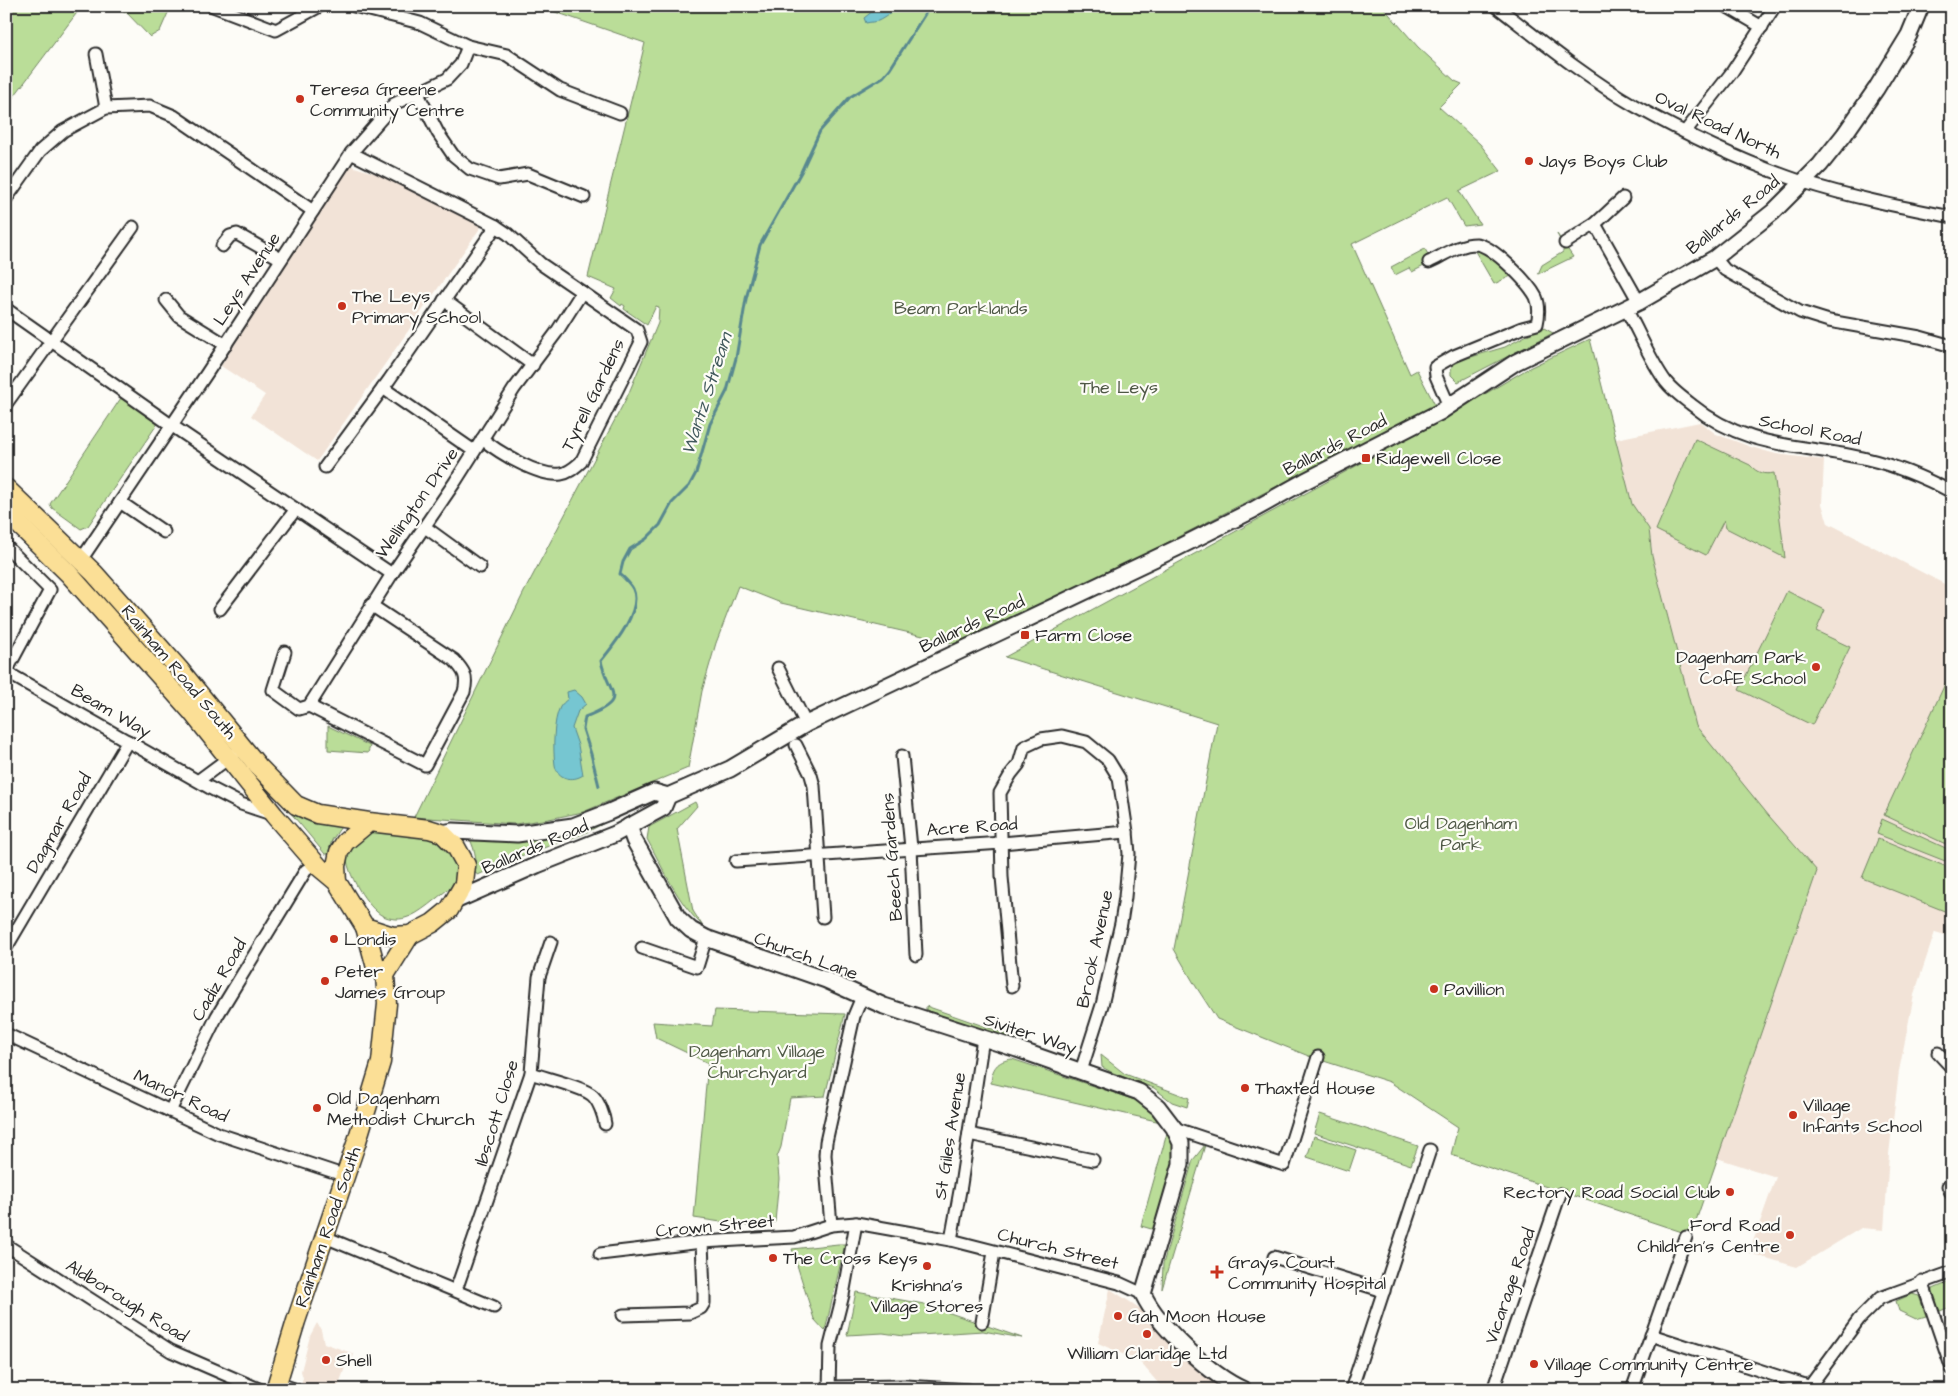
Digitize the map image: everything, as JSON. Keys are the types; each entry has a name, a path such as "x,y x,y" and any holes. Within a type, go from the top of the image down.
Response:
{"main road":[{"name":"Ballards Road","path":"442,833 453,831 494,834 543,831 572,826 654,792 668,796 730,769 806,724 1253,510 1304,481 1449,406 1516,362 1632,306 1715,258 1772,212 1803,182 1828,156 1862,110 1905,42 1921,6"},
{"name":"Rainham Road South","path":"6,488 81,560 179,669 236,753 274,816 319,866 337,882"},
{"name":"Rainham Road South","path":"6,512 69,574 190,711 296,805 317,814 370,822"},
{"path":"69,574 81,560"},
{"name":"Ballards Road","path":"455,901 629,826 663,808 668,796"},
{"name":"Ballards Road","path":"598,816 615,819 629,826"},
{"path":"370,822 414,826 442,833 456,847 466,865 464,884 449,910 433,923 410,935 393,936 365,927 337,882 336,866 339,852 349,837 370,822"},
{"name":"Church Lane","path":"629,826 634,840 678,918 690,930 706,938 826,980 862,997"},
{"name":"Rainham Road South","path":"271,1387 346,1176 381,1062 386,1004 385,975 375,964 365,927"},
{"path":"385,975 410,935"},
{"name":"Siviter Way","path":"862,997 1139,1092 1158,1107 1174,1128 1181,1143 1181,1164 1143,1294"},
{"path":"1143,1294 1148,1304 1184,1346 1209,1369 1239,1389"}],"street":[{"path":"213,6 235,10 276,30 320,6"},
{"path":"354,6 420,23 468,46 507,55 560,90 620,113"},
{"name":"Oval Road North","path":"1496,6 1577,68 1634,105 1685,132 1773,171 1803,182 1952,217"},
{"path":"1726,6 1762,27"},
{"path":"1685,132 1732,72 1775,6"},
{"name":"Leys Avenue","path":"81,560 351,153 394,104 448,79 461,64 468,46"},
{"path":"96,54 106,108"},
{"path":"418,94 438,133 452,155 470,169 499,180 528,174 584,196"},
{"path":"6,199 40,151 62,131 106,108 150,106 174,116 313,211"},
{"path":"351,153 496,226 508,234 541,264 582,292"},
{"path":"1565,243 1595,224 1623,198"},
{"name":"School Road","path":"1595,224 1667,383 1686,401 1715,422 1739,434 1780,445 1848,455 1890,465 1952,492"},
{"path":"6,404 134,226"},
{"path":"325,467 383,388 496,226"},
{"path":"222,246 230,236 237,234 281,259"},
{"path":"1429,262 1462,246 1478,244 1492,250 1518,275 1536,297 1539,312 1537,324 1454,356 1435,367 1436,376 1449,406"},
{"path":"1715,258 1725,270 1800,312 1829,321 1920,337 1952,346"},
{"name":"Wellington Drive","path":"6,309 172,425 392,574 425,527 514,389 533,365 582,292"},
{"name":"Tyrell Gardens","path":"482,439 499,452 547,474 562,474 573,469 581,462 640,342 637,330 582,292"},
{"path":"166,300 178,316 226,344"},
{"path":"444,300 533,365"},
{"path":"383,388 474,450"},
{"path":"120,502 164,532"},
{"path":"220,609 296,509"},
{"path":"425,527 480,567"},
{"name":"Beam Way","path":"6,546 50,590 6,672 242,804 274,816"},
{"path":"309,706 392,574"},
{"path":"285,652 273,690 299,708 309,706 425,765 464,692 466,672 454,660 371,605"},
{"path":"778,668 806,724"},
{"name":"Brook Avenue","path":"1012,986 1002,877 1000,793 1010,774 1019,764 1024,747 1042,739 1062,736 1086,742 1108,760 1119,778 1129,854 1121,923 1102,1005 1081,1071"},
{"name":"Dagmar Road","path":"6,948 128,741"},
{"path":"796,745 811,774 814,786 824,917"},
{"path":"199,780 236,753"},
{"name":"Beech Gardens","path":"902,756 911,848 916,955"},
{"name":"Acre Road","path":"736,860 1002,843 1127,832"},
{"name":"Cadiz Road","path":"170,1111 217,1016 306,870"},
{"path":"642,948 697,967 706,938"},
{"name":"Ibscott Close","path":"456,1290 531,1073 539,977 551,942"},
{"name":"Church Lane","path":"831,1225 825,1155 826,1142 854,1016 862,997"},
{"name":"Manor Road","path":"6,1034 219,1134 346,1176"},
{"name":"St Giles Avenue","path":"951,1240 983,1038"},
{"path":"1938,1053 1952,1068"},
{"path":"1174,1128 1284,1164 1318,1058"},
{"path":"531,1073 577,1088 593,1096 604,1116 605,1124"},
{"path":"969,1134 1093,1160"},
{"path":"1351,1390 1430,1150"},
{"name":"Vicarage Road","path":"1493,1390 1560,1194"},
{"path":"856,1223 843,1295 830,1346 829,1388 906,1386 969,1390"},
{"name":"Church Street","path":"831,1225 856,1223 951,1240 1119,1283 1143,1294"},
{"name":"Crown Street","path":"600,1254 702,1242 794,1237 831,1225"},
{"path":"324,1237 494,1307"},
{"path":"1632,1390 1686,1237"},
{"path":"623,1315 690,1313 701,1308 704,1303 702,1242"},
{"name":"Aldborough Road","path":"6,1245 171,1352 271,1387 297,1390"},
{"path":"982,1322 994,1252"},
{"path":"1274,1257 1384,1291"},
{"path":"1651,1335 1807,1388 1859,1319 1880,1298 1952,1272"},
{"path":"1922,1282 1952,1369"}],"shaded area":[{"name":"The Leys Primary School","path":"348,165 374,173 483,224 317,461 251,416 265,395 221,366"},
{"name":"Dagenham Park CofE School","path":"1700,422 1716,434 1751,447 1776,454 1824,460 1822,504 1828,523 1952,588 1952,937 1935,932 1914,995 1899,1071 1889,1154 1884,1230 1861,1228 1797,1267 1749,1253 1776,1177 1717,1158 1817,871 1764,811 1696,726 1653,560 1649,529 1632,504 1616,439"},
{"path":"1110,1289 1141,1309 1225,1390 1164,1390 1140,1362 1098,1343"},
{"path":"317,1323 324,1343 354,1354 351,1363 347,1362 337,1390 318,1390 301,1383 303,1378 301,1371 310,1336"}],"green space":[{"path":"6,6 82,6 6,107"},
{"path":"111,6 171,6 160,31 150,37 126,12"},
{"name":"Beam Parklands","path":"538,6 1382,6 1418,47 1455,81 1462,84 1439,107 1480,144 1501,171 1459,191 1480,224 1464,226 1447,197 1352,244 1410,374 1417,370 1435,405 966,646 781,603 738,586 716,643 702,691 688,768 583,812 549,819 515,824 414,817 524,592 628,395 658,323 659,307 656,306 647,325 624,309 625,306 622,304 621,306 611,298 616,289 588,277 645,43"},
{"path":"1557,234 1573,257 1538,274 1542,265 1563,252 1563,245"},
{"path":"1472,246 1494,257 1511,276 1494,284"},
{"path":"1425,249 1432,262 1412,272 1409,268 1395,275 1391,267"},
{"path":"1542,327 1553,333 1458,382 1451,375 1453,365 1466,355 1471,357 1505,347"},
{"name":"Old Dagenham Park","path":"1590,339 1632,504 1649,529 1652,556 1696,726 1769,816 1817,871 1691,1235 1451,1155 1458,1127 1390,1082 1311,1057 1217,1019 1174,949 1217,723 1005,657 1446,417 1529,368"},
{"path":"123,395 156,416 158,423 88,526 81,529 52,508 50,504"},
{"path":"1695,439 1750,465 1758,472 1774,473 1785,558 1726,528 1724,520 1706,555 1656,530"},
{"path":"1787,591 1825,610 1816,631 1850,647 1812,725 1739,690"},
{"path":"1952,669 1952,847 1884,815"},
{"path":"328,726 370,746 368,753 328,750"},
{"path":"250,764 290,801 345,821 332,840 328,854 325,854"},
{"path":"695,802 697,806 677,829 693,911 702,925 685,906 647,839 649,827"},
{"path":"617,815 583,834 515,858 478,875 475,873 475,853 467,834 510,833"},
{"path":"1882,819 1950,850 1945,861 1877,834"},
{"path":"368,828 432,831 454,847 457,872 450,888 422,909 405,918 391,918 377,912 364,898 347,862 350,847"},
{"path":"1878,839 1952,869 1952,900 1947,912 1862,878"},
{"path":"926,1006 1015,1037 1016,1040 926,1011"},
{"name":"Dagenham Village Churchyard","path":"715,1010 845,1014 825,1096 790,1098 781,1147 777,1157 779,1179 775,1222 755,1227 694,1218 708,1063 656,1038 653,1022 712,1026"},
{"path":"1101,1055 1125,1074 1189,1098 1187,1107 1172,1102 1154,1088 1102,1067"},
{"path":"1012,1059 1135,1100 1154,1112 1165,1123 991,1083 996,1066 1003,1061"},
{"path":"1320,1114 1418,1146 1411,1165 1314,1133"},
{"path":"1169,1126 1178,1152 1155,1230 1141,1226"},
{"path":"1314,1136 1356,1150 1349,1171 1307,1157"},
{"path":"1205,1145 1162,1289 1163,1264 1193,1160"},
{"path":"845,1244 825,1331 814,1319 792,1249"},
{"path":"1952,1281 1952,1304 1950,1307 1940,1311 1932,1294 1933,1289"},
{"path":"856,1292 924,1304 1022,1338 983,1331 904,1336 883,1333 847,1335"},
{"path":"1912,1294 1919,1296 1926,1316 1916,1319 1899,1311 1896,1301"}],"water":[{"path":"879,6 912,6 912,9 897,9 878,21 866,23 864,18"},
{"path":"574,690 582,697 586,704 578,711 572,728 578,745 583,775 570,779 562,776 556,770 554,736 560,707 568,699 567,692"}],"waterway":[{"name":"Wantz Stream","path":"599,786 583,729 585,717 599,711 612,700 613,695 601,661 625,627 634,607 635,598 632,587 620,574 623,562 630,549 646,539 660,525 672,503 689,486 696,473 710,424 727,391 736,358 746,299 760,245 801,172 820,131 850,97 883,77 930,6"}],"place":[{"name":"Teresa Greene Community Centre","path":"300,99"},
{"name":"Jays Boys Club","path":"1529,161"},
{"name":"The Leys Primary School","path":"342,306"},
{"name":"Ridgewell Close","path":"1366,458"},
{"name":"Farm Close","path":"1025,635"},
{"name":"Dagenham Park CofE School","path":"1816,667"},
{"name":"Londis","path":"334,939"},
{"name":"Peter James Group","path":"325,981"},
{"name":"Pavillion","path":"1434,989"},
{"name":"Thaxted House","path":"1245,1088"},
{"name":"Old Dagenham Methodist Church","path":"317,1108"},
{"name":"Village Infants School","path":"1793,1115"},
{"name":"Rectory Road Social Club","path":"1730,1192"},
{"name":"Ford Road Children's Centre","path":"1790,1235"},
{"name":"The Cross Keys","path":"773,1258"},
{"name":"Krishna's Village Stores","path":"927,1266"},
{"name":"Grays Court Community Hospital","path":"1217,1272"},
{"name":"Gah Moon House","path":"1118,1316"},
{"name":"William Claridge Ltd","path":"1147,1334"},
{"name":"Shell","path":"326,1360"},
{"name":"Village Community Centre","path":"1534,1364"}],"park label":[{"name":"The Leys","path":"1119,387"}]}
